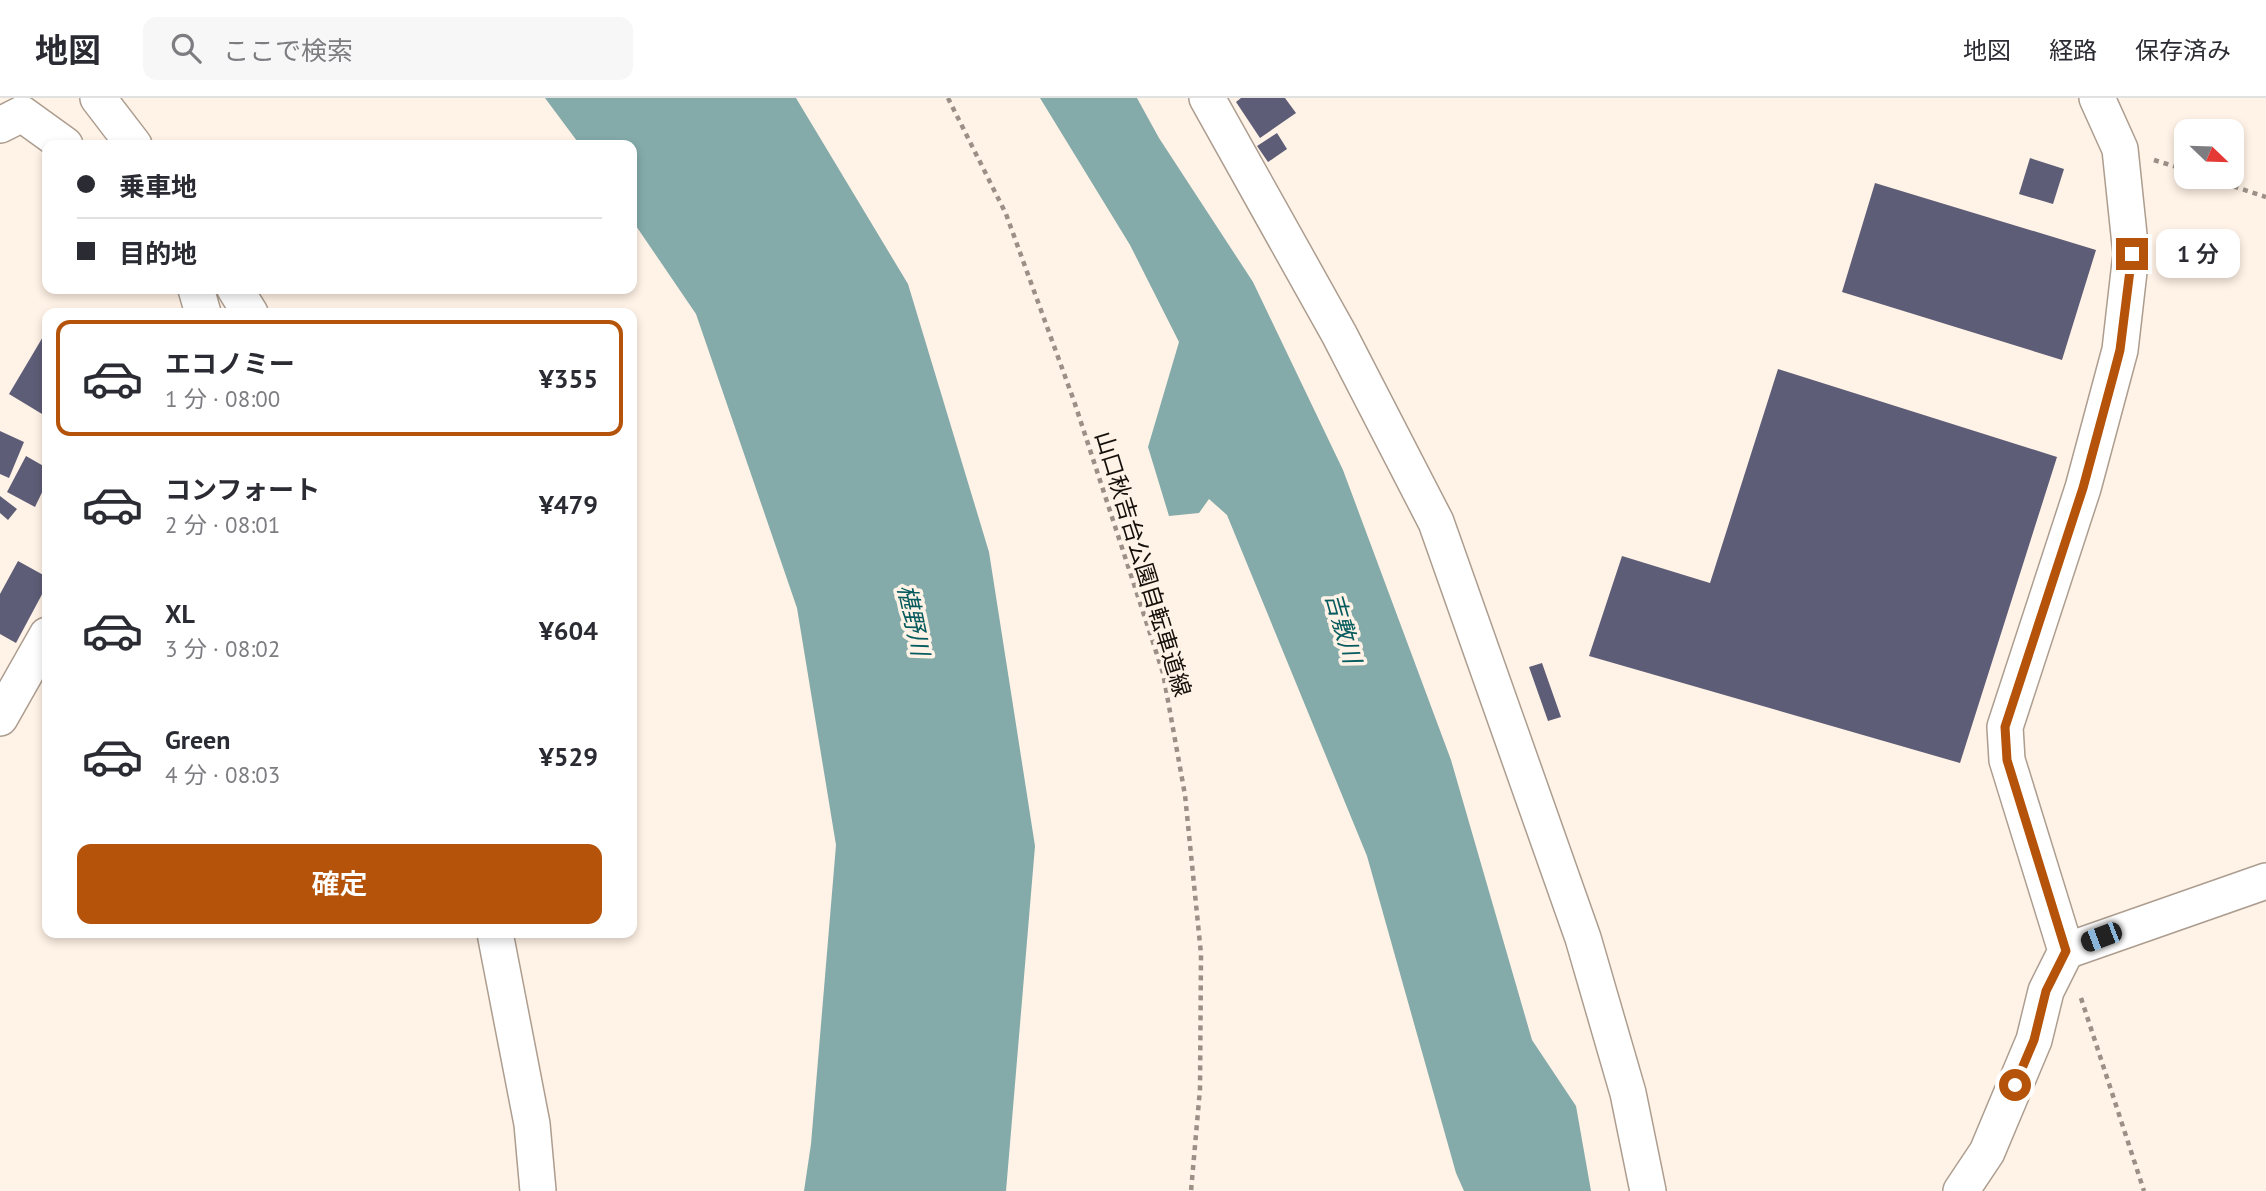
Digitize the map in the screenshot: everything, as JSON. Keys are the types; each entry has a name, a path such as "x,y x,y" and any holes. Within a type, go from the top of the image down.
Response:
{"street":[{"path":"98,98 130,140"},
{"path":"1208,98 1339,334 1436,522 1583,938 1628,1093 1648,1191"},
{"path":"1961,1191 1987,1152 2034,1040 2046,991 2066,951 2007,760 2005,727 2083,488 2120,350 2132,254 2120,149 2097,98"},
{"path":"0,125 22,114 58,140"},
{"path":"0,718 42,644"},
{"path":"2066,951 2266,881"},
{"path":"496,938 532,1124 538,1191"}],"path":[{"name":"山口秋吉台公園自転車道線","path":"947,98 1006,214 1074,401 1163,673 1185,795 1201,954 1200,1088 1191,1191"},
{"path":"2242,189 2266,197"},
{"path":"2066,951 2144,1191"}],"water":[{"name":"椹野川","path":"545,98 796,98 908,284 989,552 1035,846 1006,1191 804,1191 811,1144 836,845 797,608 696,314 637,227 637,140 576,140"},
{"name":"吉敷川","path":"1040,98 1137,98 1159,138 1253,282 1343,470 1451,760 1532,1040 1576,1106 1591,1191 1464,1191 1456,1173 1367,856 1227,515 1209,499 1199,513 1169,516 1148,447 1179,342 1130,245"}],"building":[{"path":"1241,98 1285,98 1296,113 1260,138 1236,102"},
{"path":"1277,133 1287,149 1268,162 1257,146"},
{"path":"2030,158 2064,169 2053,204 2019,194"},
{"path":"1875,183 2096,250 2062,360 1842,292"},
{"path":"42,338 42,414 9,394"},
{"path":"1778,369 2057,457 1960,763 1589,656 1622,556 1710,583"},
{"path":"0,431 24,442 9,478 0,474"},
{"path":"26,456 42,465 42,492 35,507 7,492"},
{"path":"0,496 17,509 8,520 0,513"},
{"path":"18,561 42,574 42,594 16,643 0,634 0,594"},
{"path":"1542,663 1561,717 1548,721 1529,667"}],"route":[{"path":"2015,1085 2034,1040 2046,991 2066,951 2007,760 2005,727 2083,488 2114,373 2120,350 2132,254"}]}
